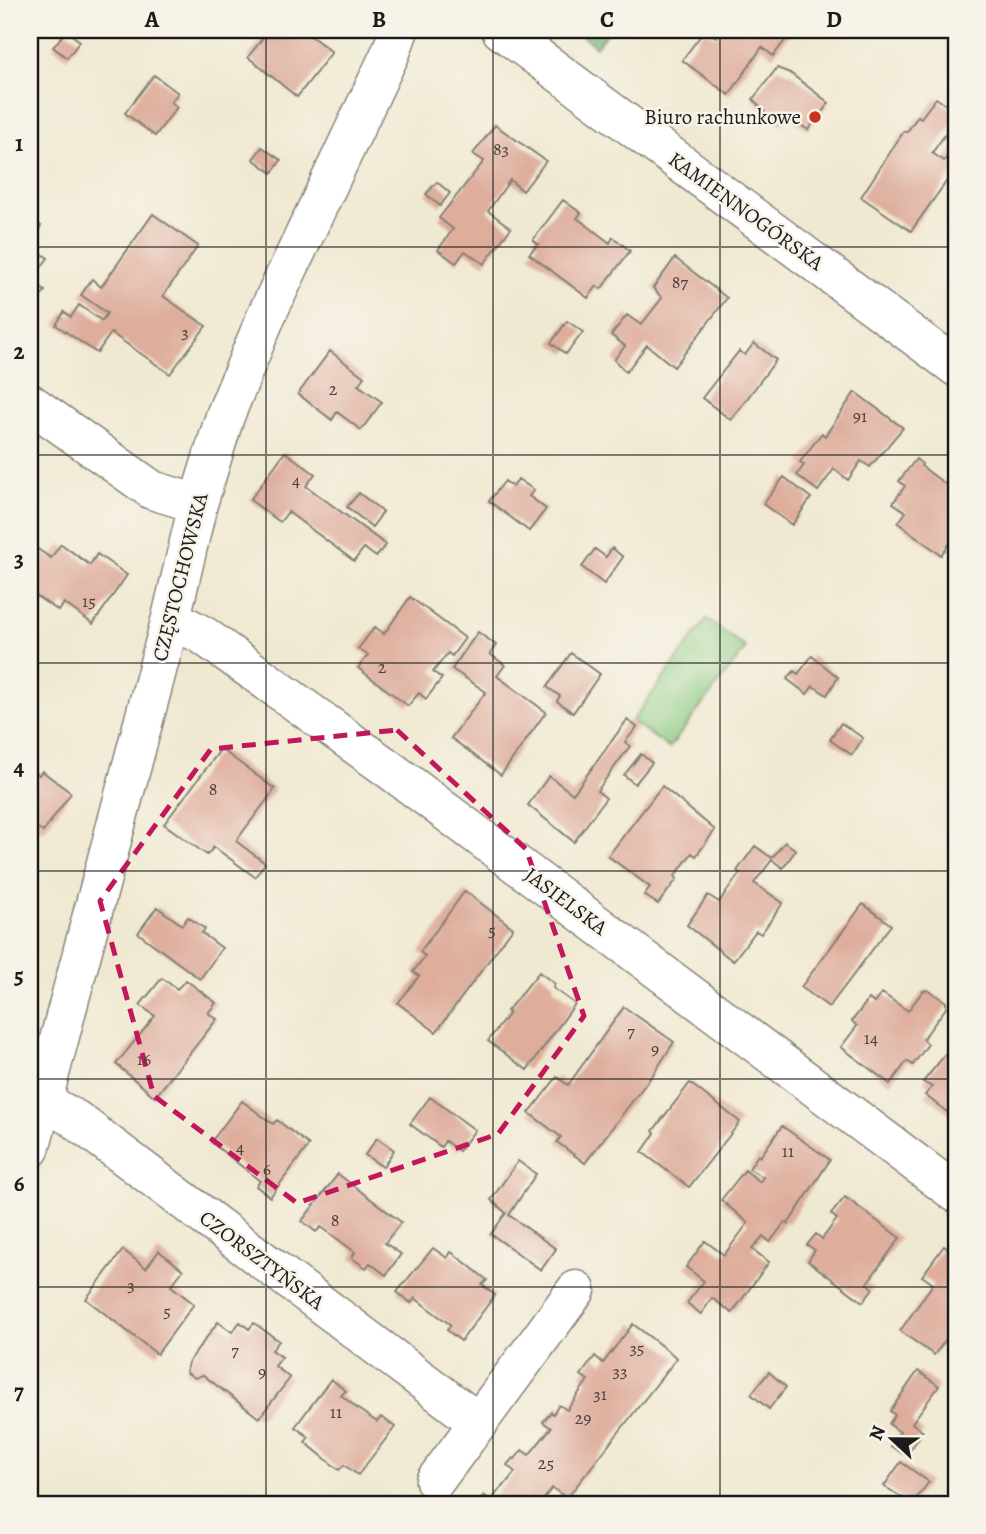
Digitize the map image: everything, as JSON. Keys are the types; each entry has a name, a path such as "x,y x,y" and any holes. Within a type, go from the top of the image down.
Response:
{"street":[{"name":"CZĘSTOCHOWSKA","path":"30,1149 41,1079 171,618 198,504 225,416 267,314 399,30"},
{"name":"KAMIENNOGÓRSKA","path":"501,30 956,367"},
{"path":"30,403 152,490 198,504"},
{"name":"JASIELSKA","path":"171,618 204,636 393,772 956,1193"},
{"name":"CZORSZTYŃSKA","path":"41,1079 75,1119 479,1423"},
{"path":"435,1481 576,1290"}],"highlighted area":[{"path":"397,730 526,849 584,1016 498,1134 297,1203 154,1096 100,901 211,749"}],"green space":[{"path":"575,30 609,30 596,47"},
{"path":"707,619 746,648 669,748 632,721"}],"building":[{"path":"269,30 303,30 332,52 297,97 248,57"},
{"path":"705,30 716,37 721,30 793,30 773,56 762,47 729,95 682,60"},
{"path":"66,31 80,41 67,58 53,47"},
{"path":"777,68 790,73 829,103 808,130 788,116 782,125 763,111 753,99"},
{"path":"154,75 178,93 171,102 177,107 155,136 125,113"},
{"path":"936,98 956,112 956,119 932,153 944,161 956,144 956,168 911,231 861,197 904,131 907,132 918,116 921,118"},
{"path":"495,125 546,161 523,191 510,180 488,211 511,228 484,264 465,251 456,263 438,250 453,229 439,218 484,161 473,154"},
{"path":"262,147 281,160 272,173 253,159"},
{"path":"437,182 450,193 440,206 426,194"},
{"path":"563,200 581,213 577,218 610,243 613,237 630,251 601,289 597,286 588,298 529,254 538,244 533,240"},
{"path":"153,214 198,246 163,296 206,326 170,374 111,333 97,353 56,325 64,312 71,317 79,305 102,321 107,313 81,295 92,279 101,287"},
{"path":"30,218 41,226 30,242"},
{"path":"30,245 48,258 31,281 45,291 30,311"},
{"path":"675,258 727,298 674,367 647,345 626,372 614,360 625,346 611,335 627,315 641,325 662,298 653,288"},
{"path":"567,321 583,332 566,354 551,343"},
{"path":"754,343 776,360 731,420 702,398 739,351 745,355"},
{"path":"330,351 364,377 358,385 382,402 361,430 337,412 332,420 298,394"},
{"path":"855,392 903,428 870,467 861,461 848,480 834,469 818,491 797,475 804,465 800,462 822,433 825,436"},
{"path":"285,452 315,474 306,486 386,545 376,557 364,548 354,561 288,512 280,522 250,500"},
{"path":"916,459 921,466 956,492 956,548 950,543 941,555 898,523 906,512 893,503 905,486 899,481"},
{"path":"784,477 811,498 792,525 763,504"},
{"path":"518,479 534,490 529,496 546,509 529,531 489,501 505,481 513,487"},
{"path":"359,493 383,512 372,527 347,507"},
{"path":"30,544 51,558 61,544 90,565 97,554 127,575 93,624 64,603 59,611 30,592"},
{"path":"612,548 623,557 604,584 582,567 595,549 606,557"},
{"path":"410,597 465,638 452,656 448,653 433,672 442,678 426,699 419,693 408,706 358,668 368,655 358,649 375,627 384,634"},
{"path":"478,632 496,645 490,654 505,665 497,676 546,712 501,775 451,738 486,692 452,669"},
{"path":"571,653 600,674 573,713 557,701 560,696 547,687"},
{"path":"812,656 838,677 827,695 813,686 807,694 787,679 794,671 798,674"},
{"path":"627,720 637,727 625,742 630,746 597,791 606,798 574,842 528,805 549,776 573,794"},
{"path":"841,723 863,738 852,755 830,740"},
{"path":"221,749 275,789 236,841 265,863 255,877 214,847 207,855 164,824"},
{"path":"641,754 652,763 635,784 624,775"},
{"path":"30,768 39,775 42,771 71,793 43,832 30,823"},
{"path":"662,786 715,830 696,856 692,853 658,904 644,895 650,887 608,856"},
{"path":"785,842 796,850 783,868 772,860 754,883 783,903 761,934 756,931 733,961 687,925 708,895 719,902 755,846 772,858"},
{"path":"465,891 513,928 436,1032 398,1003 419,976 413,972 425,956 420,952"},
{"path":"863,904 891,925 829,1007 801,987"},
{"path":"157,907 182,925 188,917 205,929 202,933 222,948 200,979 138,933"},
{"path":"539,972 555,984 553,988 575,1004 527,1070 488,1041 509,1013 507,1011"},
{"path":"162,978 177,989 186,980 216,1003 208,1013 217,1019 155,1097 116,1064 155,1016 140,1005"},
{"path":"928,990 946,1002 946,1008 923,1039 928,1044 913,1065 907,1061 890,1084 841,1047 857,1026 852,1021 869,999 874,1003 882,993 908,1011 923,991"},
{"path":"624,1007 674,1042 654,1073 585,1163 557,1142 561,1137 529,1113 557,1077 568,1085"},
{"path":"956,1041 956,1119 925,1095 932,1087 923,1082"},
{"path":"690,1083 740,1122 689,1187 642,1152 655,1133 653,1131"},
{"path":"430,1097 475,1130 459,1151 445,1141 441,1147 410,1124"},
{"path":"242,1101 273,1124 277,1120 309,1145 270,1197 256,1186 260,1181 211,1142"},
{"path":"782,1126 830,1160 788,1224 785,1222 770,1242 763,1236 752,1249 769,1262 732,1313 712,1298 701,1314 687,1303 704,1281 686,1267 705,1241 724,1255 748,1223 721,1200 745,1170 760,1182 763,1177 749,1169"},
{"path":"377,1138 394,1150 383,1167 365,1155"},
{"path":"518,1161 536,1174 509,1215 556,1249 541,1270 491,1234 506,1213 491,1200"},
{"path":"338,1174 401,1222 385,1243 401,1254 386,1275 370,1263 366,1268 352,1258 355,1252 321,1227 316,1232 302,1221"},
{"path":"845,1197 900,1238 867,1283 873,1288 863,1302 808,1261 815,1250 807,1245 816,1234 822,1239 837,1219 831,1214"},
{"path":"944,1246 956,1255 956,1326 934,1355 900,1331 933,1284 922,1276"},
{"path":"433,1248 447,1258 451,1252 467,1264 487,1280 482,1285 495,1295 461,1341 447,1330 451,1325 415,1298 411,1303 397,1292"},
{"path":"123,1250 146,1268 159,1251 183,1270 171,1286 194,1304 157,1354 86,1299"},
{"path":"218,1322 232,1332 240,1322 249,1329 254,1323 279,1341 272,1350 282,1357 275,1366 290,1378 259,1418 203,1375 195,1378 186,1372 188,1363"},
{"path":"633,1324 677,1358 567,1498 552,1488 540,1504 477,1504 484,1495 491,1501 515,1472 507,1465 522,1450 529,1455 551,1428 543,1422 559,1405 567,1410 588,1380 581,1375 595,1356 603,1363"},
{"path":"918,1371 939,1386 912,1423 923,1432 906,1456 891,1446 900,1432 889,1424 895,1415 890,1411"},
{"path":"769,1372 786,1387 769,1409 751,1394"},
{"path":"331,1379 346,1391 341,1395 358,1409 377,1422 381,1417 395,1427 358,1475 344,1465 339,1470 305,1442 309,1437 295,1427"},
{"path":"901,1462 929,1482 912,1504 884,1486"}],"place":[{"name":"Biuro rachunkowe","path":"815,117"}]}
